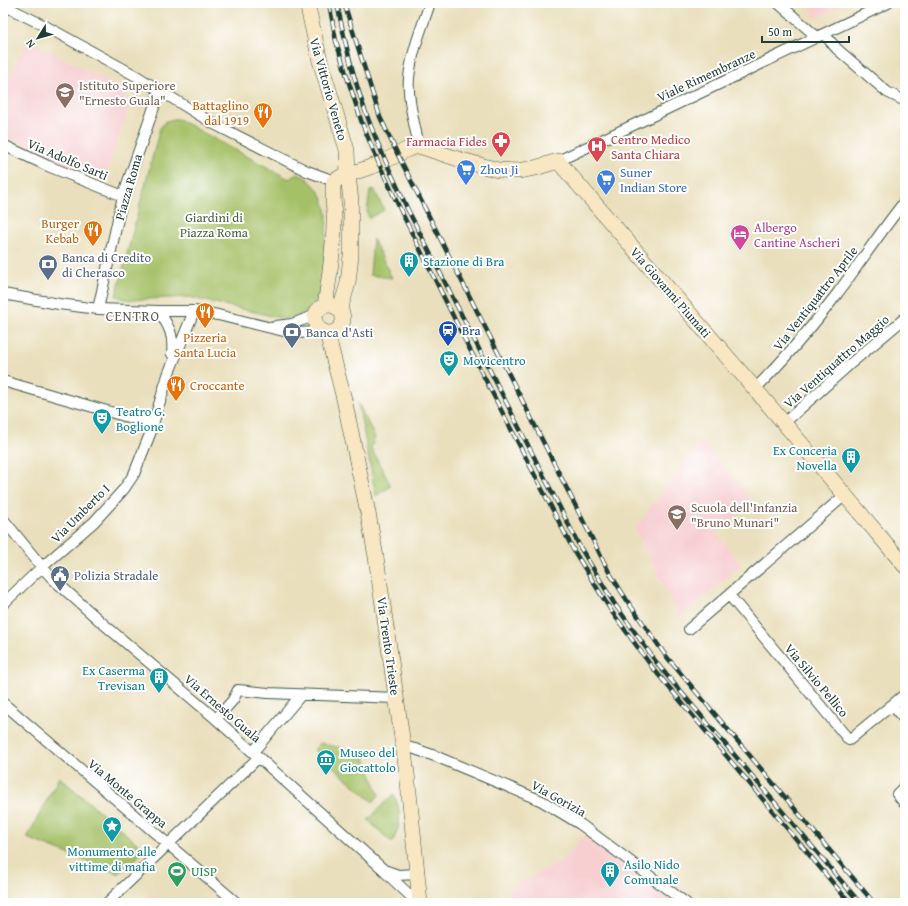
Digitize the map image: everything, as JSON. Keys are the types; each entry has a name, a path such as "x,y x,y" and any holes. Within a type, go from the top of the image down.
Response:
{"main road":[{"name":"Via Vittorio Veneto","path":"307,3 320,61 347,150 341,178"},
{"path":"327,310 333,245 334,220 332,190 341,178 379,164 408,149 419,146 458,160 498,170 514,171 558,162"},
{"name":"Via Giovanni Piumati","path":"558,162 755,389 905,566"},
{"path":"330,331 321,330 316,323 348,283 351,255 352,201 360,183 368,173 379,164"},
{"path":"341,178 352,201"},
{"name":"Via Trento Trieste","path":"327,310 343,317 342,325 330,331 372,537 403,746 419,903"}],"street":[{"path":"419,146 411,104 409,80 410,68 430,3"},
{"path":"778,3 833,45 887,92 905,101"},
{"name":"Viale Rimembranze","path":"558,162 888,3"},
{"path":"3,5 52,30 160,90 214,124 307,171 341,178"},
{"name":"Piazza Roma","path":"98,309 123,196 160,90"},
{"name":"Via Adolfo Sarti","path":"3,145 48,166 123,196"},
{"name":"Via Ventiquattro Aprile","path":"755,389 805,335 905,201"},
{"path":"3,294 98,309 159,311 194,310 292,333 330,331"},
{"path":"171,366 194,310"},
{"path":"270,327 292,324 327,310"},
{"path":"159,311 171,331 174,342 171,366"},
{"name":"Via Ventiquattro Maggio","path":"784,423 850,364 905,318"},
{"name":"Via Umberto I","path":"3,604 94,522 124,489 134,474 171,366"},
{"path":"3,381 152,424"},
{"path":"689,629 845,495"},
{"name":"Via Ernesto Guala","path":"3,519 42,568 54,580 256,754 419,903"},
{"name":"Via Silvio Pellico","path":"729,594 849,740 905,694"},
{"path":"216,719 233,700 238,690 396,698"},
{"path":"107,903 169,844 256,754 301,694"},
{"name":"Via Monte Grappa","path":"3,703 237,903"},
{"path":"892,705 905,720"},
{"name":"Via Gorizia","path":"403,746 435,756 542,801 580,824 686,903"},
{"path":"905,786 897,794 905,804"},
{"name":"Via Ernesto Guala","path":"384,870 398,875 417,874"}],"shaded area":[{"path":"787,3 808,3 794,9"},
{"path":"808,3 847,3 815,18"},
{"name":"Istituto Superiore \"Ernesto Guala\"","path":"28,40 120,88 125,94 128,103 127,114 103,182 3,135 3,88"},
{"name":"Scuola dell'Infanzia \"Bruno Munari\"","path":"701,441 753,502 716,533 742,565 680,617 635,529"},
{"path":"585,835 672,900 673,903 514,903 509,899 506,892 541,871 564,860"},
{"path":"153,893 164,903 143,903"}],"green space":[{"name":"Giardini di Piazza Roma","path":"178,119 289,179 298,173 310,181 318,190 327,214 324,285 313,306 297,318 285,319 189,297 129,300 116,296 160,128 166,121"},
{"path":"374,189 384,210 369,218 367,212 370,191"},
{"path":"373,239 392,278 370,275"},
{"path":"358,403 375,437 371,448 391,486 376,496"},
{"path":"320,743 363,753 379,795 373,802 314,750"},
{"path":"59,777 145,850 119,874 27,838"},
{"path":"393,794 400,818 392,843 368,820"}],"railway":[{"path":"329,3 336,41 349,83 362,123 379,164 466,342 574,551 612,612 652,667 843,895 852,903"},
{"path":"337,3 354,78 373,132 387,165 407,208 580,547 614,603 659,666 860,903"},
{"path":"344,3 380,117 609,572 666,656 874,903"}],"place":[{"name":"Istituto Superiore \"Ernesto Guala\"","path":"65,109"},
{"name":"Battaglino dal 1919","path":"263,129"},
{"name":"Farmacia Fides","path":"501,158"},
{"name":"Centro Medico Santa Chiara","path":"597,163"},
{"name":"Zhou Ji","path":"466,186"},
{"name":"Suner Indian Store","path":"606,196"},
{"name":"Burger Kebab","path":"93,247"},
{"name":"Albergo Cantine Ascheri","path":"740,251"},
{"name":"Stazione di Bra","path":"409,278"},
{"name":"Banca di Credito di Cherasco","path":"48,281"},
{"name":"Pizzeria Santa Lucia","path":"205,329"},
{"name":"Bra","path":"448,347"},
{"name":"Banca d'Asti","path":"292,349"},
{"name":"Movicentro","path":"449,377"},
{"name":"Croccante","path":"176,402"},
{"name":"Teatro G. Boglione","path":"102,435"},
{"name":"Ex Conceria Novella","path":"851,474"},
{"name":"Scuola dell'Infanzia \"Bruno Munari\"","path":"677,531"},
{"name":"Polizia Stradale","path":"60,592"},
{"name":"Ex Caserma Trevisan","path":"159,694"},
{"name":"Museo del Giocattolo","path":"326,776"},
{"name":"Monumento alle vittime di mafia","path":"112,843"},
{"name":"UISP","path":"177,888"},
{"name":"Asilo Nido Comunale","path":"610,888"}],"district":[{"name":"CENTRO","path":"133,316"}]}
